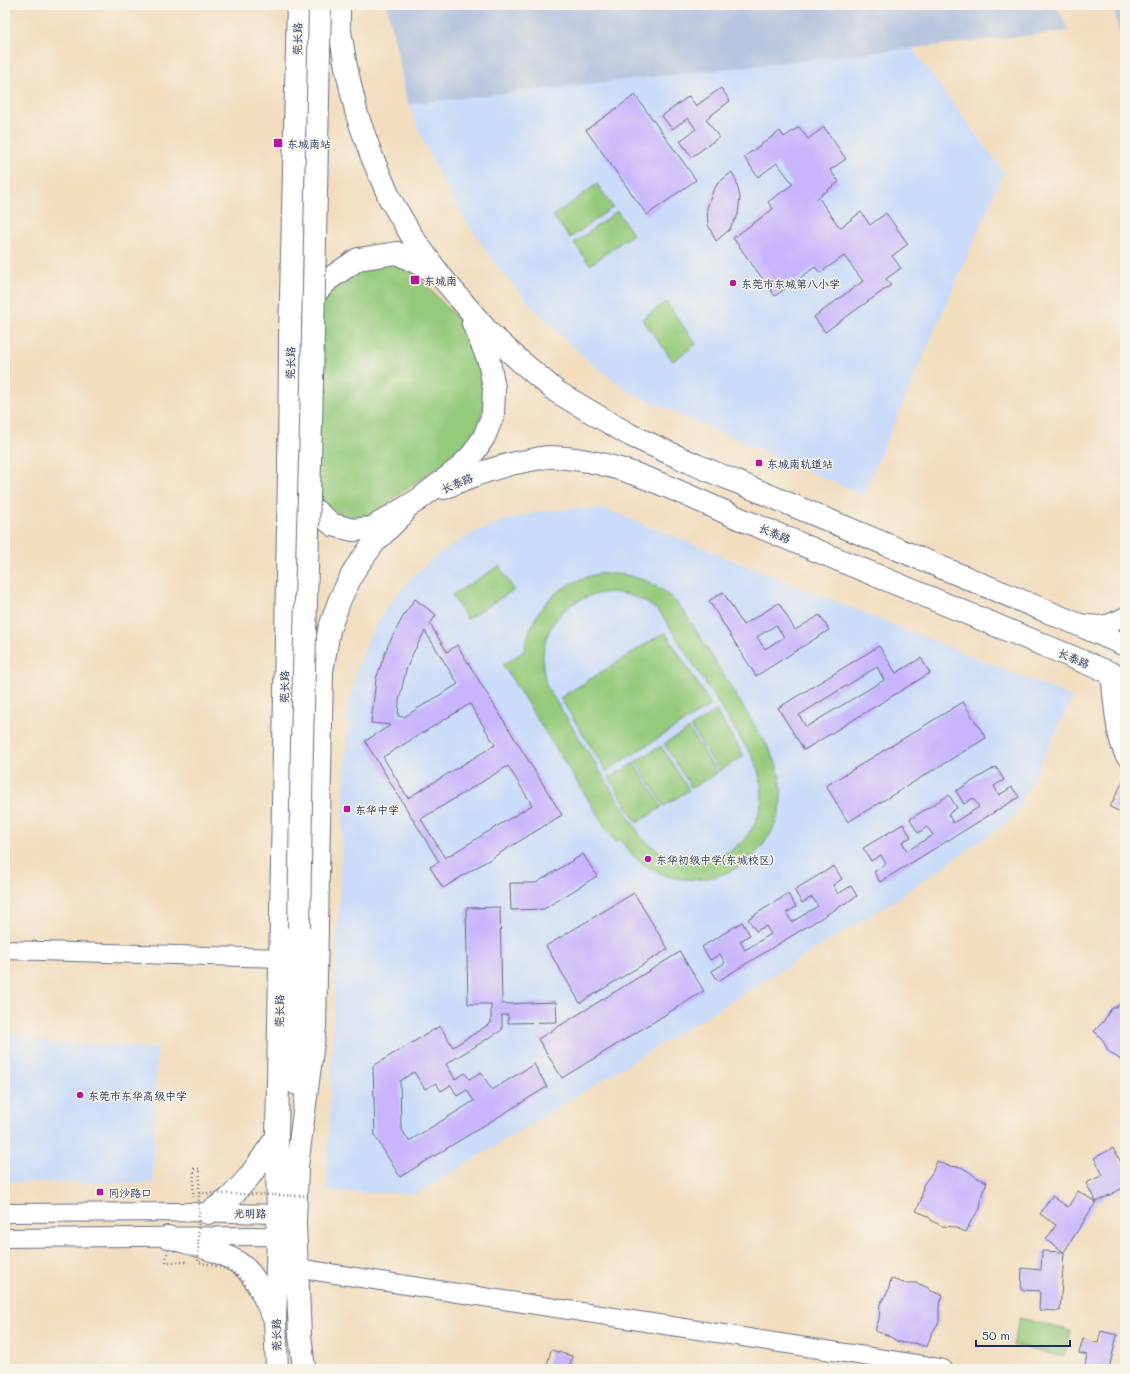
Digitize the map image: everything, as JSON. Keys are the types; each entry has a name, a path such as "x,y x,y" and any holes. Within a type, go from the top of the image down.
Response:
{"main road":[{"name":"莞长路","path":"298,5 290,338 277,1137 286,1219 297,1268 300,1335 304,1369"},
{"name":"莞长路","path":"298,1155 297,1074 302,749 320,5"},
{"path":"339,5 339,25 346,67 357,115 372,157 390,199 413,238 440,274 489,333 557,392 630,435 1070,621 1125,646"},
{"path":"290,338 305,305 329,279 358,259 397,253 440,274"},
{"path":"289,472 306,503 333,525 352,530 372,528 418,500 456,470 472,455 484,437 493,415 494,388 489,361 479,335 460,299"},
{"name":"长泰路","path":"418,500 483,472 515,463 548,457 584,460 624,470 1117,676"},
{"name":"莞长路","path":"277,1369 275,1350 275,1319 278,1236 286,1219 298,1155 315,1027 322,671 329,630 340,599 355,569 374,543 391,524 418,500"},
{"path":"208,1213 230,1198 249,1177 277,1137"},
{"path":"168,1237 227,1255 245,1268 256,1282 275,1319"}],"street":[{"path":"1070,621 1094,625 1111,624 1125,616"},
{"path":"1117,676 1114,707 1117,730 1125,756"},
{"path":"1114,707 1125,722"},
{"path":"5,950 280,958"},
{"name":"光明路","path":"5,1214 208,1213 286,1219"},
{"path":"5,1238 278,1236"},
{"path":"297,1268 943,1369"}],"path":[{"path":"193,1192 194,1169 200,1169 198,1262"},
{"path":"199,1193 310,1196"},
{"path":"166,1262 198,1262 232,1271 246,1285 251,1296"}],"shaded area":[{"path":"387,5 1057,5 1068,31 408,104"},
{"path":"1113,5 1125,5 1125,45 1122,45"},
{"name":"东莞市东城第八小学","path":"912,48 1004,172 863,495 629,392 592,364 558,333 526,300 496,265 446,188 426,147 408,104"},
{"name":"东华初级中学(东城校区)","path":"573,508 609,510 1073,697 1014,817 894,901 417,1194 326,1191 348,706 356,671 369,637 388,606 411,578 438,554 468,535 502,521 537,512"},
{"name":"东莞市东华高级中学","path":"5,1032 53,1043 157,1048 153,1183 5,1182"}],"green space":[{"path":"597,184 613,207 570,238 553,216"},
{"path":"617,211 633,234 590,265 574,243"},
{"path":"379,261 403,261 460,321 479,348 488,387 479,424 466,448 394,498 375,515 345,516 326,506 303,485 295,342 304,316 351,272"},
{"path":"666,302 696,344 673,361 642,319"},
{"path":"499,566 514,590 467,619 452,595"},
{"path":"598,574 624,575 647,582 667,594 685,613 771,752 780,776 781,787 780,806 775,824 766,841 754,855 739,866 722,874 704,879 672,877 660,873 643,864 631,853 620,839 615,842 503,665 524,651 533,623 548,600 570,584 583,578","holes":["612,592 633,596 645,602 662,615 752,756 761,784 760,809 751,831 735,847 714,858 691,860 666,854 642,838 547,687 543,669 543,652 547,636 554,622 564,610 577,601 593,595"]},
{"path":"665,632 711,705 606,771 560,698"},
{"path":"716,711 744,756 719,771 691,727"},
{"path":"689,729 717,773 692,788 664,744"},
{"path":"661,746 689,790 664,806 636,761"},
{"path":"634,763 662,807 637,823 609,778"},
{"path":"1020,1318 1071,1331 1064,1357 1013,1345"}],"building":[{"path":"721,88 730,101 706,119 719,137 692,157 680,141 696,129 688,118 672,129 662,116 689,96 696,106"},
{"path":"635,95 696,180 647,215 586,130"},
{"path":"799,127 808,139 824,127 846,159 830,170 839,182 818,197 840,228 861,212 870,225 886,213 908,244 892,256 901,268 886,279 891,285 825,332 814,317 863,281 844,256 820,273 815,267 775,296 733,238 773,209 768,202 793,184 777,163 758,177 744,157 780,131 784,137"},
{"path":"732,172 736,180 740,197 738,215 729,230 716,241 708,225 707,208 713,191 718,183"},
{"path":"723,592 743,625 779,603 795,630 820,615 829,630 756,676 709,601","holes":["776,625 784,637 765,649 757,637"]},
{"path":"415,599 436,615 430,624 447,652 457,645 562,815 443,888 430,867 439,862 365,741 391,725 371,723 376,679 388,645 405,613","holes":["425,631 458,684 404,717 398,716 399,701 406,670","470,704 495,745 408,798 383,757","508,766 532,805 445,858 421,819"]},
{"path":"879,646 896,673 921,658 930,673 804,750 778,708","holes":["877,667 884,680 806,727 799,715"]},
{"path":"963,702 986,738 848,822 826,786"},
{"path":"996,767 1004,780 994,786 999,795 1012,787 1019,797 880,882 874,872 886,864 881,855 871,861 863,848 903,824 911,837 902,842 907,851 933,835 927,827 918,833 910,819 949,795 957,808 948,814 953,823 979,807 973,798 964,804 956,791"},
{"path":"1125,777 1125,814 1110,807"},
{"path":"583,854 597,876 544,909 511,910 510,883 536,883"},
{"path":"834,866 842,879 833,885 838,894 851,886 857,896 718,981 712,971 725,963 720,954 710,960 702,947 742,922 750,935 740,941 745,950 771,934 766,926 756,931 748,919 788,894 796,907 786,913 792,922 818,906 812,897 802,903 794,890"},
{"path":"634,893 668,949 580,1003 546,946"},
{"path":"500,907 502,1004 556,1002 557,1022 508,1023 508,1015 502,1015 502,1030 446,1064 455,1079 465,1073 469,1079 481,1072 492,1090 534,1064 547,1087 400,1177 375,1136 373,1066 440,1026 453,1047 491,1023 491,1004 468,1004 466,908","holes":["414,1072 425,1089 436,1083 441,1091 451,1085 457,1096 467,1090 474,1101 409,1141 401,1128 400,1081"]},
{"path":"680,952 704,991 562,1078 538,1039"},
{"path":"1125,1002 1125,1063 1108,1051 1103,1040 1094,1031 1103,1022 1111,1009"},
{"path":"1113,1148 1122,1164 1125,1163 1125,1187 1096,1202 1086,1183 1103,1175 1094,1158"},
{"path":"937,1161 949,1166 961,1167 987,1182 982,1194 980,1209 971,1221 966,1232 954,1227 942,1226 932,1221 928,1216 916,1211 921,1200 923,1185 932,1173"},
{"path":"1078,1191 1096,1202 1064,1252 1046,1240 1056,1225 1040,1214 1052,1196 1068,1207"},
{"path":"1042,1251 1064,1252 1060,1311 1039,1310 1040,1291 1021,1290 1022,1268 1041,1270"},
{"path":"891,1279 904,1283 916,1283 927,1287 931,1291 943,1295 939,1307 939,1322 931,1335 927,1347 914,1343 903,1343 875,1331 879,1319 880,1304 888,1291"},
{"path":"1101,1331 1117,1335 1109,1369 1102,1367 1101,1369 1084,1369 1087,1355 1079,1353 1083,1339 1098,1343"},
{"path":"551,1350 572,1356 569,1369 546,1369"},
{"path":"528,1364 546,1369 527,1369"}],"place":[{"name":"东城南站","path":"278,143"},
{"name":"东城南","path":"415,280"},
{"name":"东莞市东城第八小学","path":"733,283"},
{"name":"东城南轨道站","path":"759,463"},
{"name":"东华中学","path":"347,809"},
{"name":"东华初级中学(东城校区)","path":"648,859"},
{"name":"东莞市东华高级中学","path":"80,1095"},
{"name":"同沙路口","path":"100,1192"}]}
